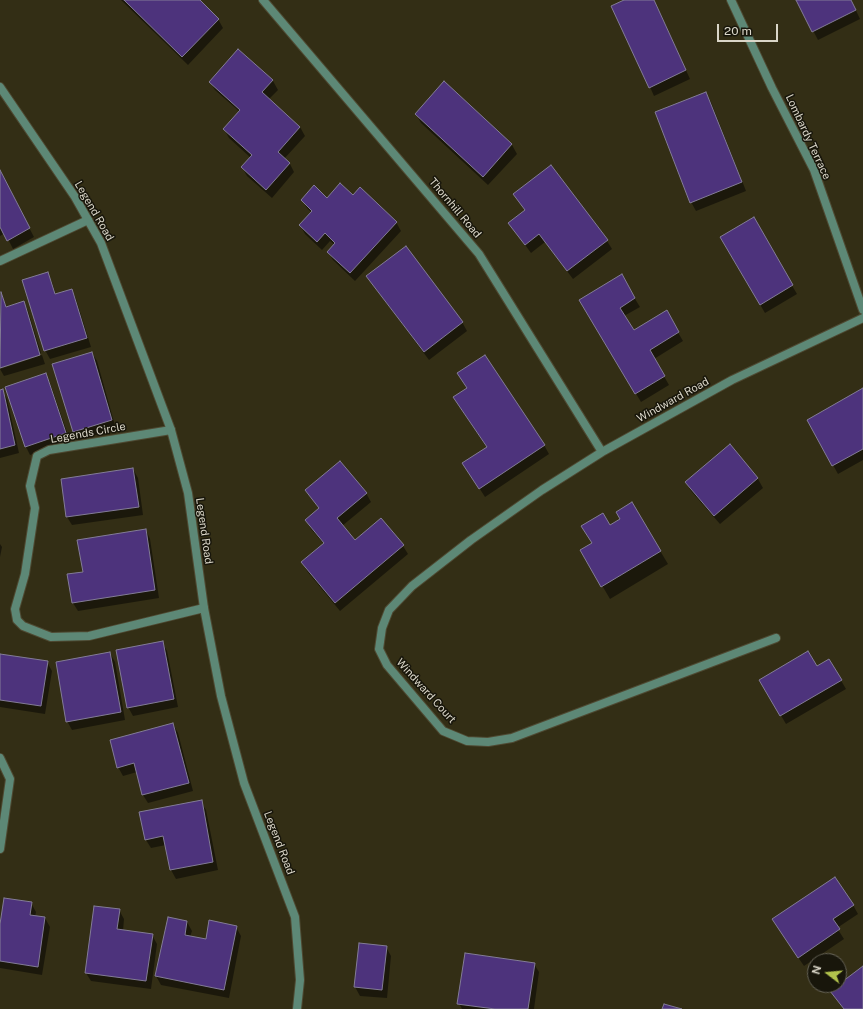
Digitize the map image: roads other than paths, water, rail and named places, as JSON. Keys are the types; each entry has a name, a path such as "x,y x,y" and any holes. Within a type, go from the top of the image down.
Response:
{"street":[{"name":"Thornhill Road","path":"263,0 479,254 602,452"},
{"name":"Lombardy Terrace","path":"731,0 772,88 814,170 863,310"},
{"name":"Legend Road","path":"0,87 75,197 101,243 171,430 188,493 204,608 221,696 244,783 295,917 300,980 297,1009"},
{"path":"0,260 88,220"},
{"name":"Windward Road","path":"503,518 542,490 602,452 732,380 863,318"},
{"name":"Legends Circle","path":"171,430 49,450 37,456 30,486 35,508 25,574 15,609 17,620 23,626 51,637 89,636 204,608"},
{"name":"Windward Court","path":"503,518 412,586 389,610 382,628 379,649 387,665 443,732 467,741 488,742 512,738 776,638"},
{"path":"0,758 10,779 0,849"}]}
